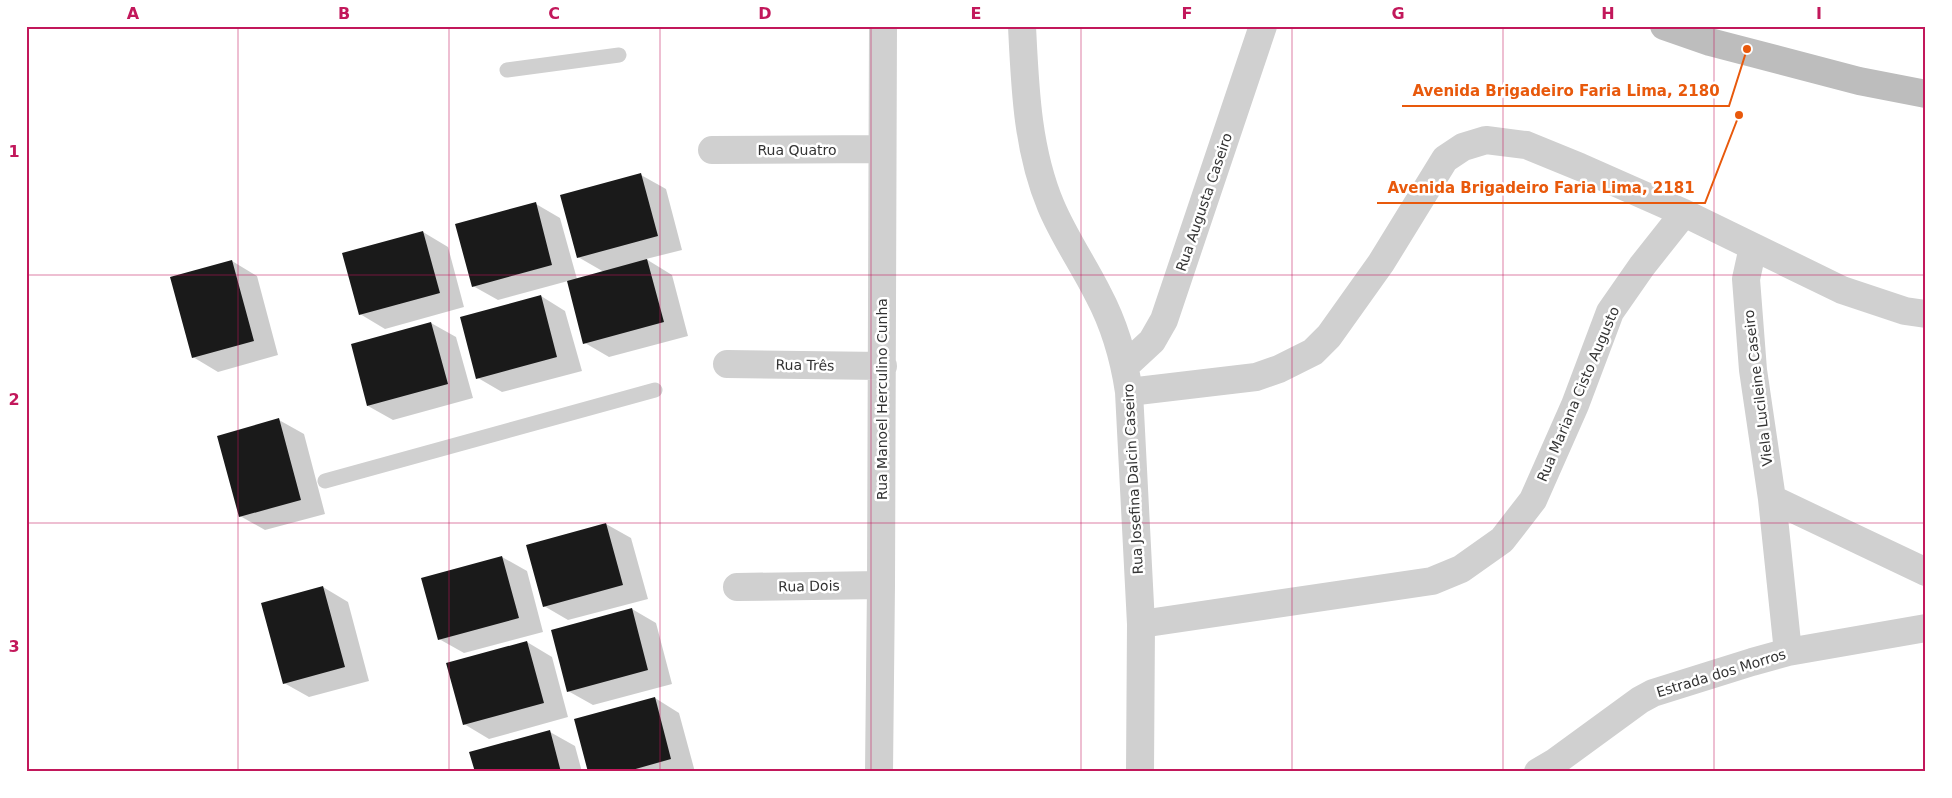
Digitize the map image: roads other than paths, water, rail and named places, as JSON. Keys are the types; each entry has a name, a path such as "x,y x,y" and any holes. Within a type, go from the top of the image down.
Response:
{"main road":[{"path":"1664,26 1710,42 1859,81 1926,94"}],"street":[{"name":"Rua Manoel Herculino Cunha","path":"878,772 883,366 883,26"},
{"name":"Rua Josefina Dalcin Caseiro","path":"1022,26 1025,87 1031,138 1042,183 1062,228 1099,295 1127,379 1141,624 1140,772"},
{"name":"Rua Augusta Caseiro","path":"1127,379 1164,320 1263,26"},
{"path":"1127,379 1256,377 1279,370 1314,352 1329,336 1381,262 1445,158 1463,147 1486,140 1526,145 1684,213 1842,290 1905,311 1926,314"},
{"name":"Rua Quatro","path":"712,150 882,149"},
{"name":"Rua Mariana Cisto Augusto","path":"1141,624 1432,581 1461,569 1502,540 1533,500 1575,405 1610,312 1642,266 1684,213"},
{"name":"Viela Lucileine Caseiro","path":"1753,247 1746,279 1752,361 1772,499 1788,652"},
{"name":"Rua Três","path":"727,364 883,366"},
{"path":"1772,499 1926,572"},
{"name":"Rua Dois","path":"738,587 881,585"},
{"name":"Estrada dos Morros","path":"1538,772 1555,762 1640,700 1653,693 1788,652 1926,628"}],"lane":[{"path":"508,70 618,55"},
{"path":"325,482 655,390"}],"place":[{"name":"Avenida Brigadeiro Faria Lima, 2180","path":"1747,49"},
{"name":"Avenida Brigadeiro Faria Lima, 2181","path":"1739,115"}]}
